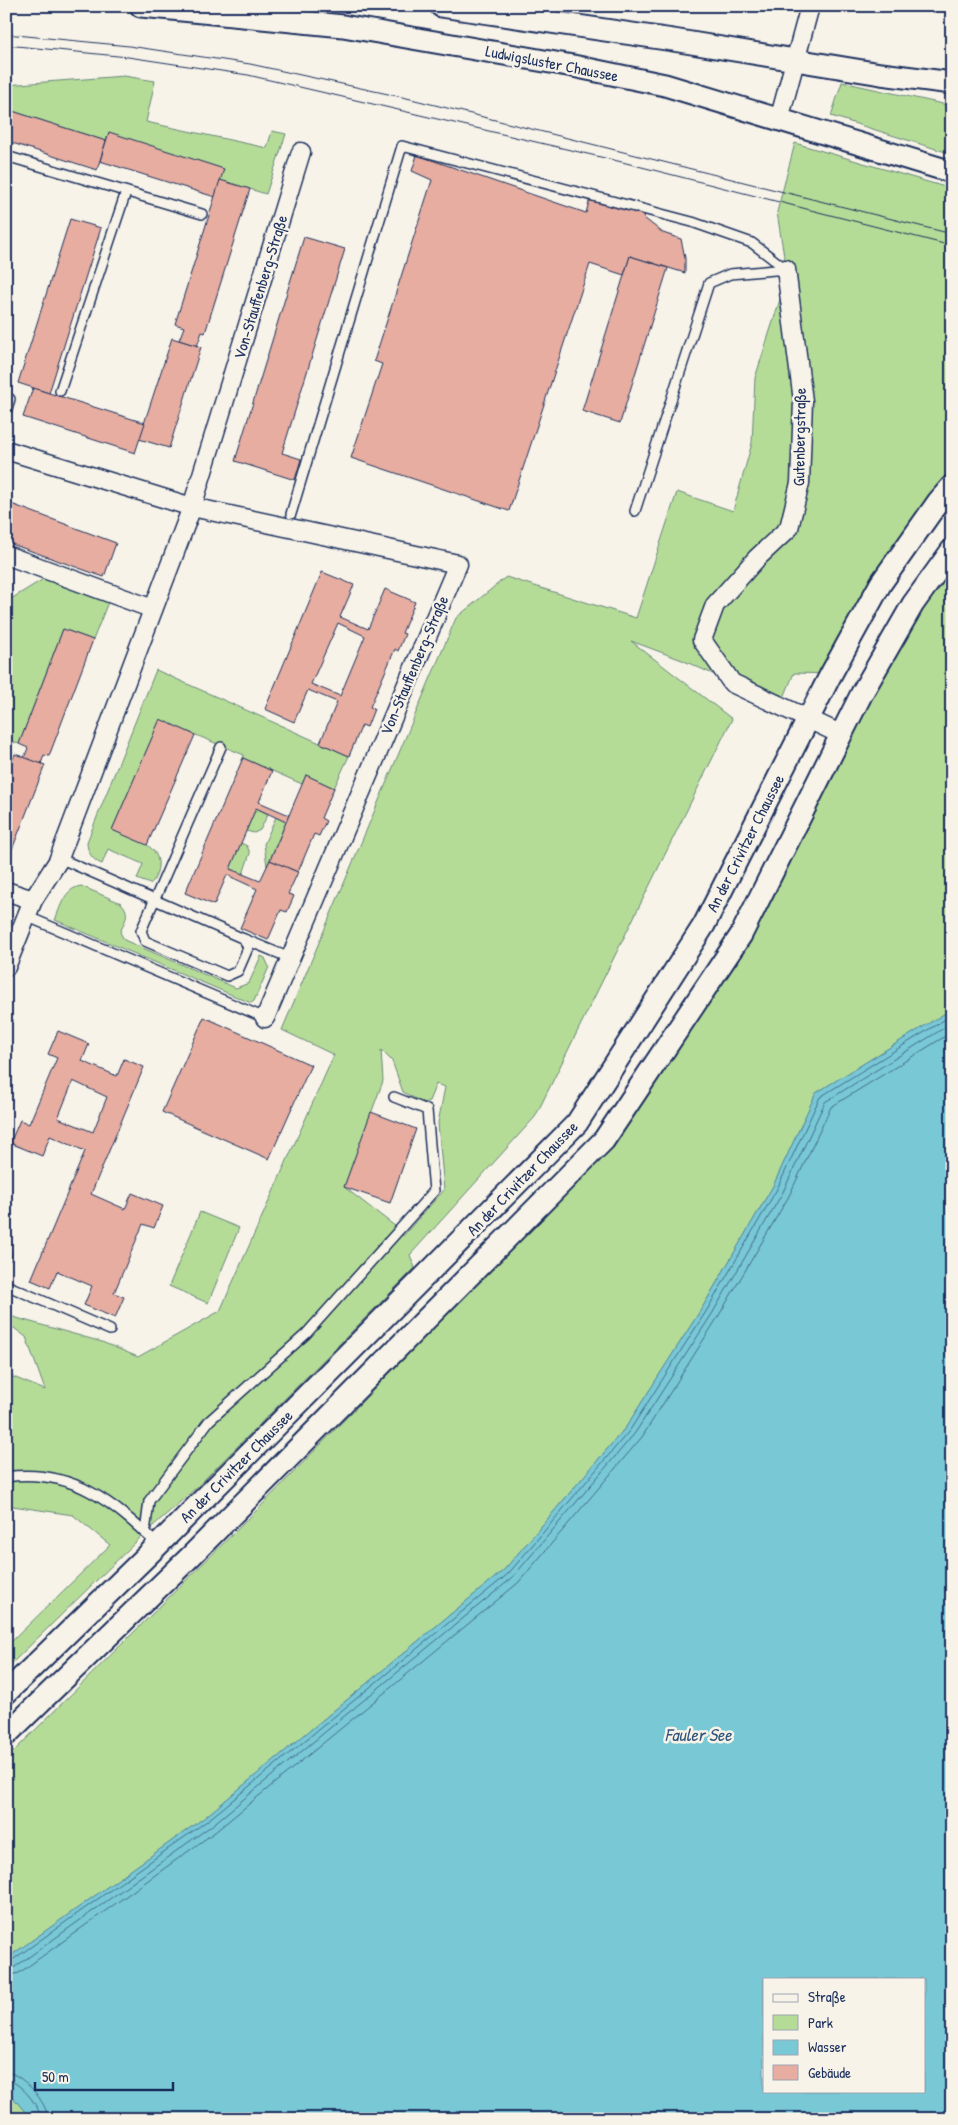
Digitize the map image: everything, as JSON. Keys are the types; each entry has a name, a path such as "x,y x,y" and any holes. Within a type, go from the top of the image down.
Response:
{"street":[{"name":"Ludwigsluster Chaussee","path":"142,6 343,26 572,66 664,86 952,172"},
{"path":"441,6 795,59 881,74 952,83"},
{"path":"779,120 810,6"},
{"name":"Von-Stauffenberg-Straße","path":"6,967 30,908 59,858 192,507 301,152"},
{"name":"Gutenbergstraße","path":"786,269 803,401 800,483 789,528 757,558 715,605 702,640 732,682 840,734"},
{"name":"Von-Stauffenberg-Straße","path":"6,450 192,507 458,564 265,1018"},
{"name":"An der Crivitzer Chaussee","path":"6,1693 151,1539 577,1123 704,926 809,718 881,583 952,486"},
{"name":"An der Crivitzer Chaussee","path":"6,1735 191,1556 604,1140 741,935 840,734 913,604 952,550"},
{"path":"6,555 153,609"},
{"path":"6,890 30,908"}],"lane":[{"path":"291,514 402,146 692,222 752,243 786,269"},
{"path":"6,156 202,214"},
{"path":"60,391 126,192"},
{"path":"635,511 709,283 730,274 786,269"},
{"path":"6,412 10,399"},
{"path":"221,747 140,932 145,941 227,976 238,971 248,948 244,939"},
{"path":"59,858 290,958"},
{"path":"30,908 265,1018"},
{"path":"151,1539 149,1501 209,1421 306,1334 434,1192 426,1110 394,1097"},
{"path":"6,1285 110,1330"},
{"path":"6,1477 21,1475 68,1481 101,1496 151,1539"}],"green space":[{"path":"124,76 155,81 146,122 267,148 272,131 286,134 266,194 220,180 223,169 109,133 106,141 6,109 6,85"},
{"path":"842,82 952,106 952,154 831,116"},
{"path":"795,143 952,189 952,486 831,674 794,673 781,705 682,660 631,641 732,719 535,1117 410,1255 415,1268 196,1488 145,1533 6,1669 6,1647 110,1545 73,1515 6,1505 6,1374 45,1390 26,1337 6,1322 6,1315 102,1342 138,1357 220,1311 334,1055 282,1030 456,618 506,577 636,618 677,492 733,511 752,443 755,378 784,287 786,269 777,212","holes":["381,1050 392,1061 403,1092 423,1103 429,1101 436,1084 445,1087 438,1123 444,1190 403,1236 400,1230 344,1187 383,1081"]},
{"path":"952,550 952,1009 816,1093 773,1186 702,1308 626,1427 504,1570 204,1818 6,1959 6,1759 260,1507 567,1190 741,935"},
{"path":"45,578 108,602 93,640 63,629 19,744 6,739 6,602"},
{"path":"156,670 349,756 334,788 306,775 302,784 243,758 244,755 160,720 112,830 143,842 154,852 158,859 158,867 156,877 150,884 137,879 143,864 108,849 102,864 91,856 87,842"},
{"path":"256,808 268,814 260,830 254,833 246,831"},
{"path":"276,817 286,822 267,866 264,844"},
{"path":"241,843 247,846 250,853 243,874 230,869"},
{"path":"81,886 121,903 126,910 126,917 120,932 124,940 236,988 249,983 261,956 265,958 269,967 254,1001 251,1003 55,920 67,894"},
{"path":"200,1212 239,1228 208,1303 169,1286"},
{"path":"6,2089 31,2119 6,2119"}],"water":[{"name":"Fauler See","path":"952,1009 952,2119 31,2119 6,2089 6,1959 204,1818 504,1570 626,1427 702,1308 773,1186 816,1093"}],"building":[{"path":"6,109 106,141 97,170 6,141"},
{"path":"109,132 224,169 215,197 100,161"},
{"path":"417,155 586,213 590,198 645,213 644,218 663,233 681,239 685,258 685,273 630,256 624,275 590,264 509,511 351,458 382,364 374,361 432,180 412,171"},
{"path":"220,180 250,189 205,333 202,332 197,346 179,340 184,327 175,324"},
{"path":"70,219 101,228 49,393 18,383"},
{"path":"304,237 345,249 282,453 301,459 295,480 235,461"},
{"path":"630,256 668,268 620,423 582,411"},
{"path":"172,338 201,347 169,448 139,439"},
{"path":"33,388 145,423 135,453 23,417"},
{"path":"6,502 116,543 104,577 6,542"},
{"path":"322,572 354,585 340,617 368,629 385,589 415,602 402,633 405,634 398,651 395,649 370,707 374,709 367,727 362,725 349,756 320,743 337,702 308,690 294,722 265,709","holes":["338,623 365,636 340,696 311,684"]},
{"path":"63,629 93,640 49,756 44,755 41,764 24,758 28,748 19,744"},
{"path":"160,719 195,735 147,845 112,830"},
{"path":"15,754 45,765 6,865 6,775"},
{"path":"243,758 272,771 259,802 289,815 286,822 256,808 230,869 260,881 270,860 298,872 288,894 294,896 287,912 281,910 268,940 240,928 257,889 227,875 214,905 185,893"},
{"path":"306,775 334,788 321,818 326,821 319,836 314,834 298,872 270,860"},
{"path":"204,1017 311,1065 269,1159 162,1112"},
{"path":"58,1031 89,1044 82,1061 117,1076 124,1059 144,1067 91,1194 125,1209 132,1193 163,1206 154,1228 143,1224 114,1293 124,1297 115,1318 84,1305 92,1286 57,1271 50,1288 31,1280 85,1151 50,1136 42,1156 10,1143 20,1120 29,1124 57,1058 48,1054","holes":["73,1081 107,1097 93,1132 58,1118"]},
{"path":"371,1112 416,1129 390,1203 344,1187"}],"tram line":[{"path":"6,34 129,46 250,64 411,99 952,234"},
{"path":"6,45 128,57 248,75 622,162 952,246"}]}
